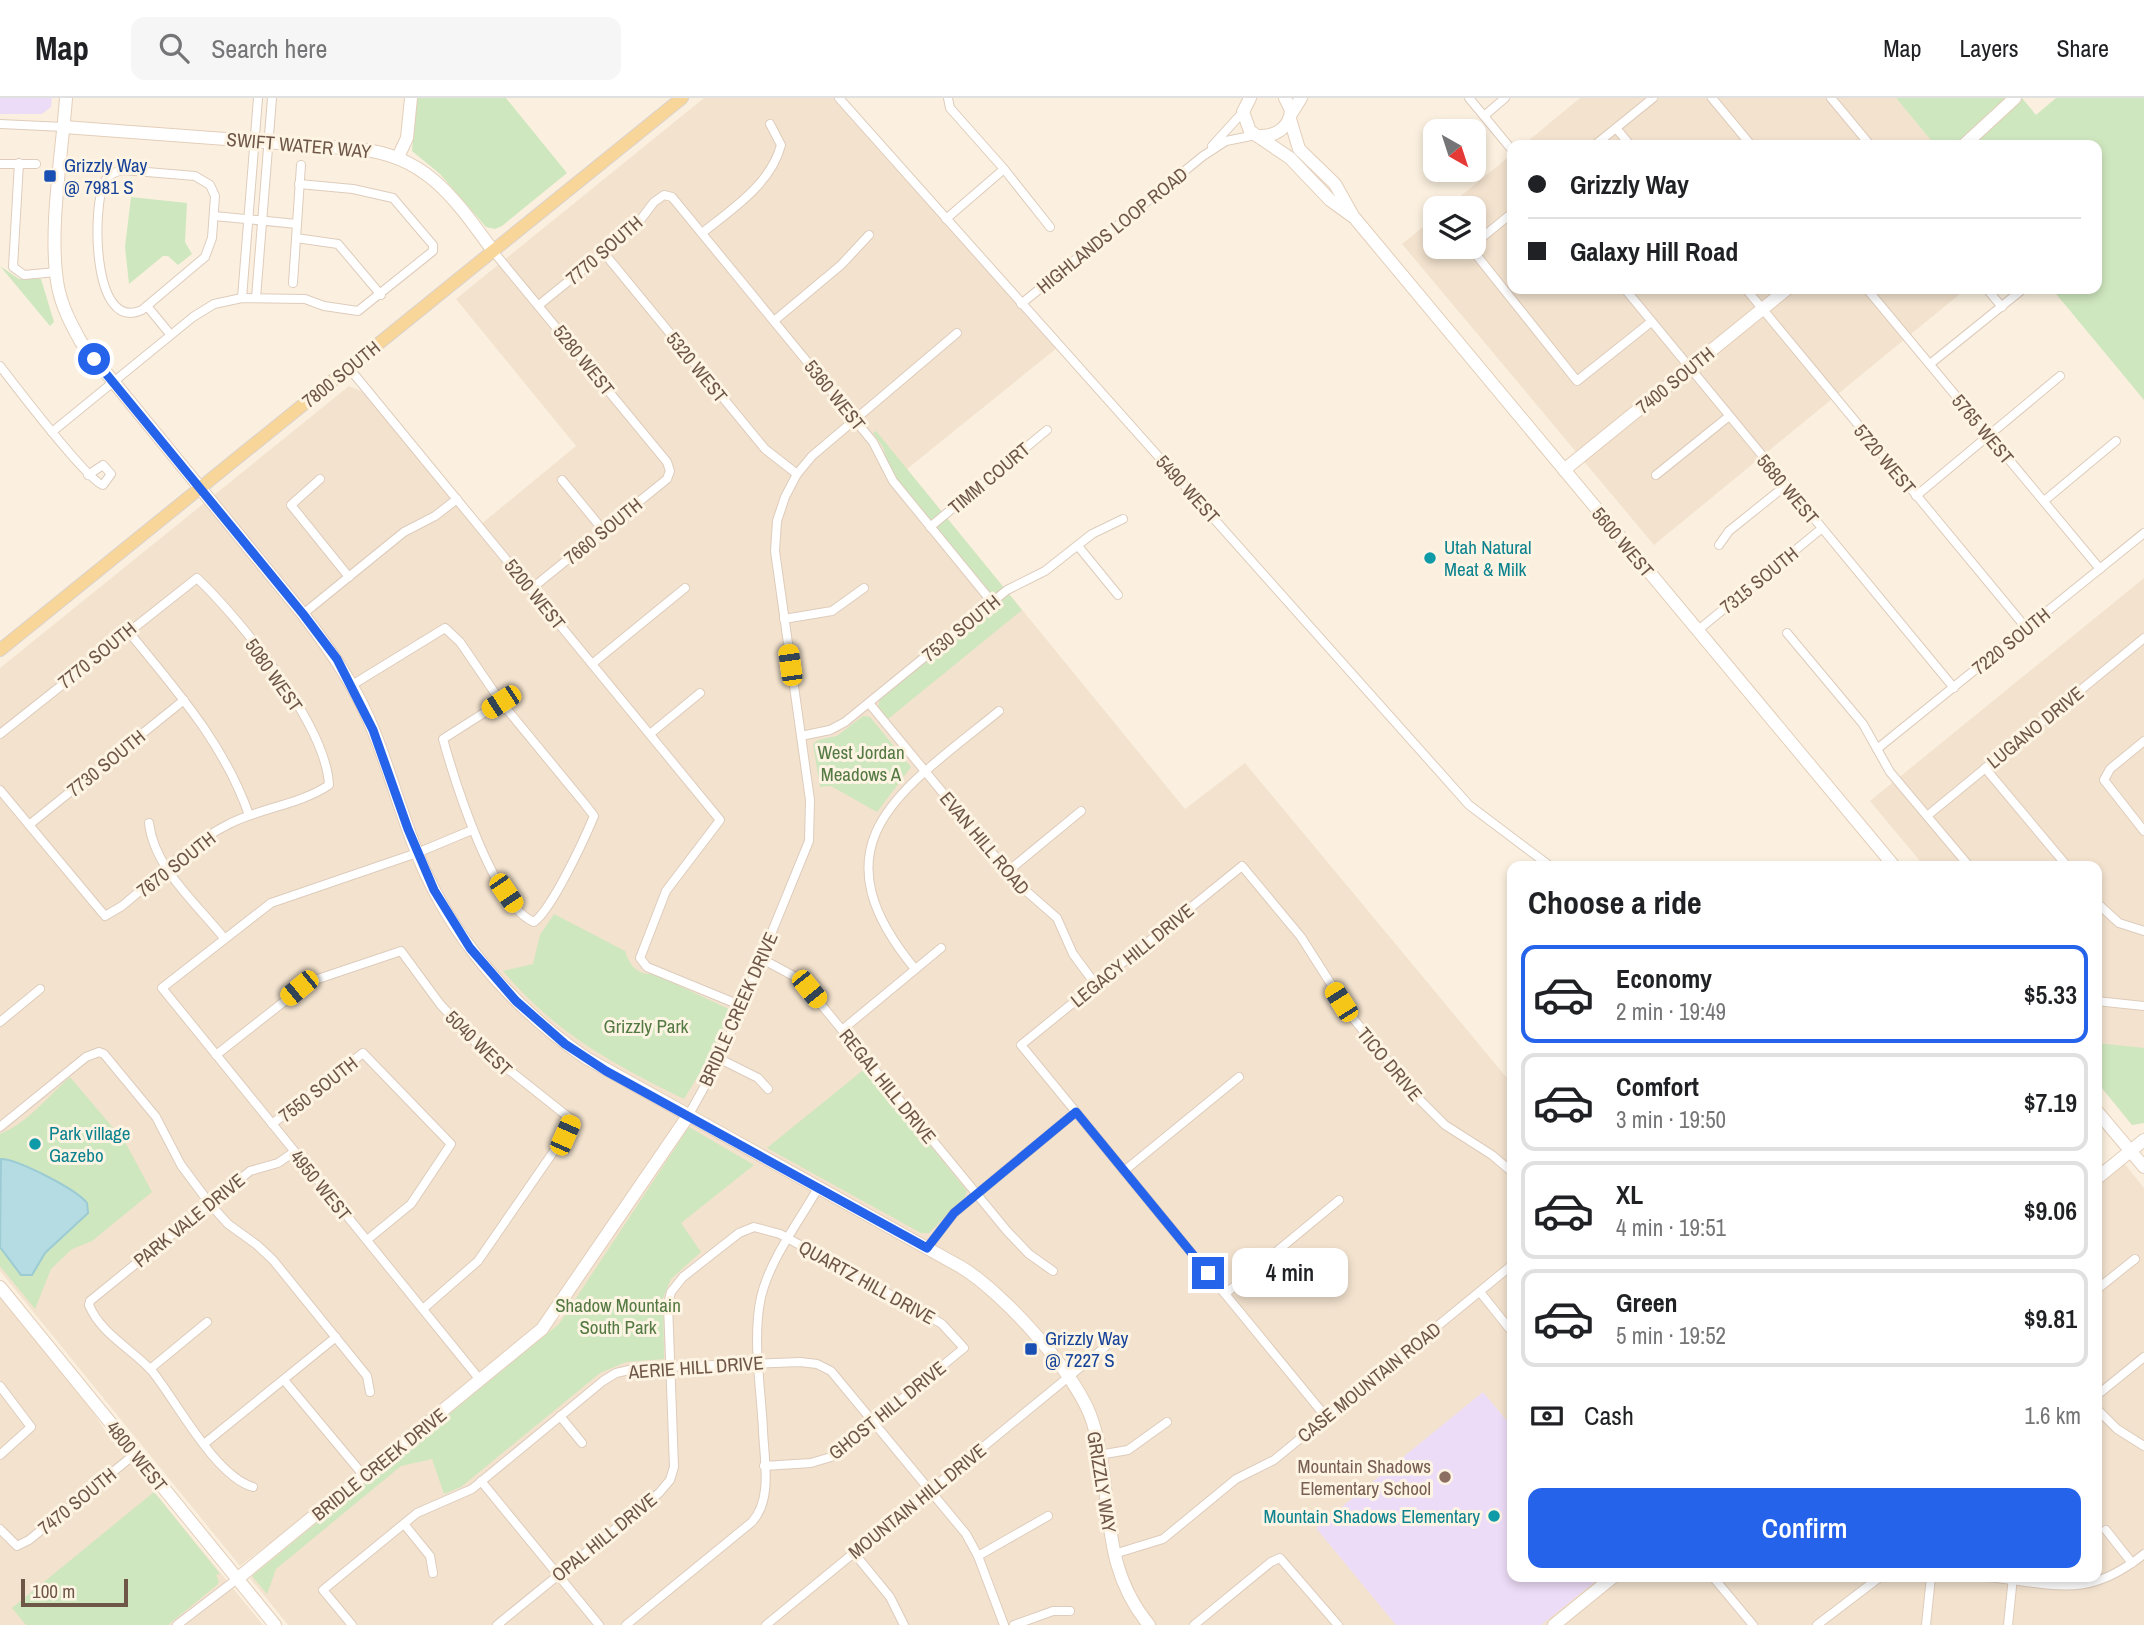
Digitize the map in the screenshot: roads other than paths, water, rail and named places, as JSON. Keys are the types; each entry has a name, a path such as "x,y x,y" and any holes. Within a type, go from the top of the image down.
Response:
{"main road":[{"name":"7800 SOUTH","path":"0,650 682,98"}],"street":[{"name":"GRIZZLY WAY","path":"66,98 56,272 67,315 81,342 303,614 352,685 373,730 417,853 453,923 489,971 516,1001 586,1058 927,1248 990,1287 1068,1377 1087,1405 1099,1455 1114,1554 1124,1591 1149,1625"},
{"path":"242,298 258,98"},
{"path":"256,298 272,98"},
{"path":"398,157 407,138 411,98"},
{"name":"5490 WEST","path":"839,98 1469,806 1543,861"},
{"path":"948,98 950,108 1050,227"},
{"path":"1251,98 1242,107 1246,125 1257,135 1278,132 1301,98"},
{"name":"5600 WEST","path":"1285,98 1299,149 1335,184 1353,216 1890,861"},
{"path":"1469,98 1507,144"},
{"path":"1484,116 1505,98"},
{"path":"1601,140 1653,98"},
{"path":"1712,98 1747,140"},
{"path":"1831,98 1866,140"},
{"path":"1969,140 2015,98"},
{"name":"HIGHLANDS LOOP ROAD","path":"1203,156 1242,107"},
{"path":"0,124 64,127"},
{"path":"702,233 748,194 768,171 781,145 770,124"},
{"name":"SWIFT WATER WAY","path":"64,127 368,150 398,157 417,166 440,184 493,251"},
{"path":"1616,128 1626,140"},
{"name":"HIGHLANDS LOOP ROAD","path":"1021,304 1203,156 1226,141 1257,135"},
{"name":"5600 WEST","path":"1257,135 1290,158 1330,200 1353,216"},
{"path":"19,163 14,269 24,275 56,272"},
{"path":"0,164 36,164"},
{"path":"293,283 301,164"},
{"path":"946,219 1004,169"},
{"path":"123,170 199,177 214,190 214,216 211,243 201,261 136,312 120,311 112,303 103,285 100,223 102,187 107,178 123,170"},
{"path":"52,432 170,334 207,308 242,298 256,298 305,299 324,306 358,311 432,253 433,245 393,198 353,189 299,184"},
{"name":"5360 WEST","path":"667,195 702,233 855,419 877,447 890,477 992,602"},
{"name":"7770 SOUTH","path":"539,305 639,224 656,200 667,195"},
{"path":"214,216 297,224"},
{"path":"1486,234 1507,216"},
{"path":"774,321 841,265 869,236"},
{"path":"296,238 338,244 381,295"},
{"name":"5280 WEST","path":"493,251 667,461 670,471"},
{"name":"5320 WEST","path":"604,253 767,452 797,474"},
{"path":"1481,259 1507,292"},
{"path":"1509,294 1577,381 1651,322"},
{"name":"5680 WEST","path":"1629,294 1954,688"},
{"name":"5720 WEST","path":"1750,294 2027,629"},
{"name":"7400 SOUTH","path":"1563,470 1781,294"},
{"name":"5765 WEST","path":"1871,294 2100,569"},
{"path":"1991,294 2002,307"},
{"path":"1930,364 2017,294"},
{"path":"147,306 170,334"},
{"name":"BRIDLE CREEK DRIVE","path":"177,1625 528,1343 547,1322 688,1116 720,1059 809,841 811,810 775,542 780,509 797,474 817,451 957,333"},
{"path":"0,366 88,475"},
{"name":"5200 WEST","path":"349,368 720,820 666,891 640,958 647,967 742,1006"},
{"path":"1916,496 2060,376"},
{"path":"1656,475 1728,417"},
{"name":"TIMM COURT","path":"930,527 1047,430"},
{"path":"2045,501 2116,441"},
{"name":"7660 SOUTH","path":"531,589 667,479 670,471"},
{"path":"320,479 291,505 349,577"},
{"path":"562,480 603,530"},
{"path":"1719,545 1726,534 1785,486"},
{"path":"303,614 404,532 435,516 457,499"},
{"name":"7530 SOUTH","path":"801,736 835,728 1018,583 1049,569 1096,532 1123,519"},
{"name":"7315 SOUTH","path":"1697,631 1821,528"},
{"name":"7220 SOUTH","path":"1877,749 2144,533"},
{"path":"1078,546 1118,595"},
{"name":"7770 SOUTH","path":"0,734 197,578"},
{"name":"5080 WEST","path":"197,578 251,641 290,694 315,739 328,770 328,785 317,793 249,815"},
{"path":"592,664 685,588"},
{"path":"784,619 832,611 864,588"},
{"path":"352,685 445,628 460,642 501,702 594,817 545,910 534,922 525,919 512,903 472,830 443,739 501,702"},
{"path":"128,631 184,700 223,755 249,815"},
{"path":"1787,633 1863,724 1890,772 1965,861"},
{"name":"LUGANO DRIVE","path":"1927,816 2144,638"},
{"path":"650,734 700,693"},
{"name":"7730 SOUTH","path":"29,825 184,700"},
{"name":"EVAN HILL ROAD","path":"869,703 1007,872 1028,895 1057,918 1073,954 1097,985"},
{"path":"915,969 892,941 878,916 871,891 870,864 875,837 887,810 925,771 999,710"},
{"path":"2144,741 2110,769 2104,780 2144,831"},
{"path":"1985,768 2063,861"},
{"path":"0,790 29,825"},
{"path":"1007,872 1081,811"},
{"name":"7670 SOUTH","path":"29,825 105,916 122,906 216,831 249,815"},
{"path":"149,823 156,852 224,938 271,903 417,853 472,830"},
{"name":"LEGACY HILL DRIVE","path":"1076,1112 1021,1045 1242,866"},
{"name":"TICO DRIVE","path":"1242,866 1301,937 1352,1017 1421,1101 1446,1125 1492,1154 1507,1168"},
{"path":"2102,907 2119,923 2144,931"},
{"name":"4950 WEST","path":"224,938 162,988 481,1381"},
{"path":"842,1030 941,948"},
{"name":"5040 WEST","path":"216,1055 309,982 401,951 440,1003 480,1047 572,1120 565,1135 478,1262 423,1309"},
{"name":"REGAL HILL DRIVE","path":"762,959 801,980 1018,1243 1053,1271"},
{"path":"0,1022 40,989"},
{"path":"2102,1002 2144,1006"},
{"path":"0,1127 86,1057 99,1052 109,1059 156,1117 181,1165 210,1204 228,1224 265,1251 367,1376 370,1392"},
{"name":"7550 SOUTH","path":"272,1124 363,1053 451,1144 411,1204 367,1240"},
{"path":"720,1059 758,1078 768,1089"},
{"path":"1124,1171 1239,1077"},
{"path":"927,1248 947,1220 1076,1112 1326,1417"},
{"path":"2102,1117 2144,1167"},
{"path":"2102,1174 2144,1140"},
{"name":"PARK VALE DRIVE","path":"150,1369 109,1333 91,1309 90,1301 255,1167 278,1163 294,1152"},
{"path":"626,1625 757,1516 765,1499 760,1363 762,1296 789,1239 818,1188"},
{"path":"1225,1294 1339,1200"},
{"name":"QUARTZ HILL DRIVE","path":"761,1228 789,1239 942,1324 964,1348"},
{"name":"OPAL HILL DRIVE","path":"497,1625 670,1480 674,1467 668,1304 677,1283 738,1233 761,1228"},
{"path":"2102,1285 2135,1259"},
{"name":"CASE MOUNTAIN ROAD","path":"1114,1554 1163,1539 1236,1479 1274,1460 1507,1269"},
{"name":"4800 WEST","path":"0,1287 275,1625"},
{"path":"1480,1292 1507,1326"},
{"path":"207,1322 150,1369 204,1444 238,1480 253,1487"},
{"path":"204,1444 336,1337"},
{"name":"MOUNTAIN HILL DRIVE","path":"766,1625 1105,1347"},
{"name":"GHOST HILL DRIVE","path":"764,1466 826,1460 964,1348"},
{"path":"2102,1391 2144,1357"},
{"name":"AERIE HILL DRIVE","path":"352,1625 323,1590 427,1507 460,1497 616,1373 638,1368 810,1362 824,1366 837,1377 966,1534 978,1556 1004,1625"},
{"path":"284,1380 363,1476"},
{"path":"0,1386 31,1427 0,1455"},
{"path":"2102,1414 2117,1429 2144,1446"},
{"path":"560,1416 582,1443"},
{"path":"1099,1455 1128,1450 1167,1422"},
{"name":"7470 SOUTH","path":"0,1529 17,1546 135,1454"},
{"path":"481,1481 599,1625"},
{"path":"978,1556 1048,1516"},
{"path":"404,1524 430,1556 433,1573"},
{"path":"2106,1530 2133,1563"},
{"path":"854,1553 890,1597 904,1625"},
{"path":"2102,1581 2112,1577 2144,1554"},
{"path":"1194,1625 1270,1562 1280,1558 1338,1625"},
{"path":"1554,1625 1607,1582"},
{"path":"1717,1582 1753,1625"},
{"path":"1817,1625 1873,1582"},
{"path":"1926,1625 1930,1582"},
{"path":"2008,1625 2013,1582"},
{"path":"2057,1582 2090,1585 2098,1582"},
{"path":"1014,1625 1053,1611 1070,1611"}],"water":[{"path":"1,1159 46,1176 87,1203 88,1213 45,1253 32,1275 21,1275 0,1247"}],"place":[{"name":"Grizzly Way @ 7981 S","path":"50,176"},
{"name":"Utah Natural Meat & Milk","path":"1430,558"},
{"name":"Park village Gazebo","path":"35,1144"},
{"name":"Grizzly Way @ 7227 S","path":"1031,1349"},
{"name":"Mountain Shadows Elementary School","path":"1445,1477"},
{"name":"Mountain Shadows Elementary","path":"1494,1516"}],"park label":[{"name":"West Jordan Meadows A","path":"861,763"},
{"name":"Grizzly Park","path":"646,1026"},
{"name":"Shadow Mountain South Park","path":"618,1316"}]}
